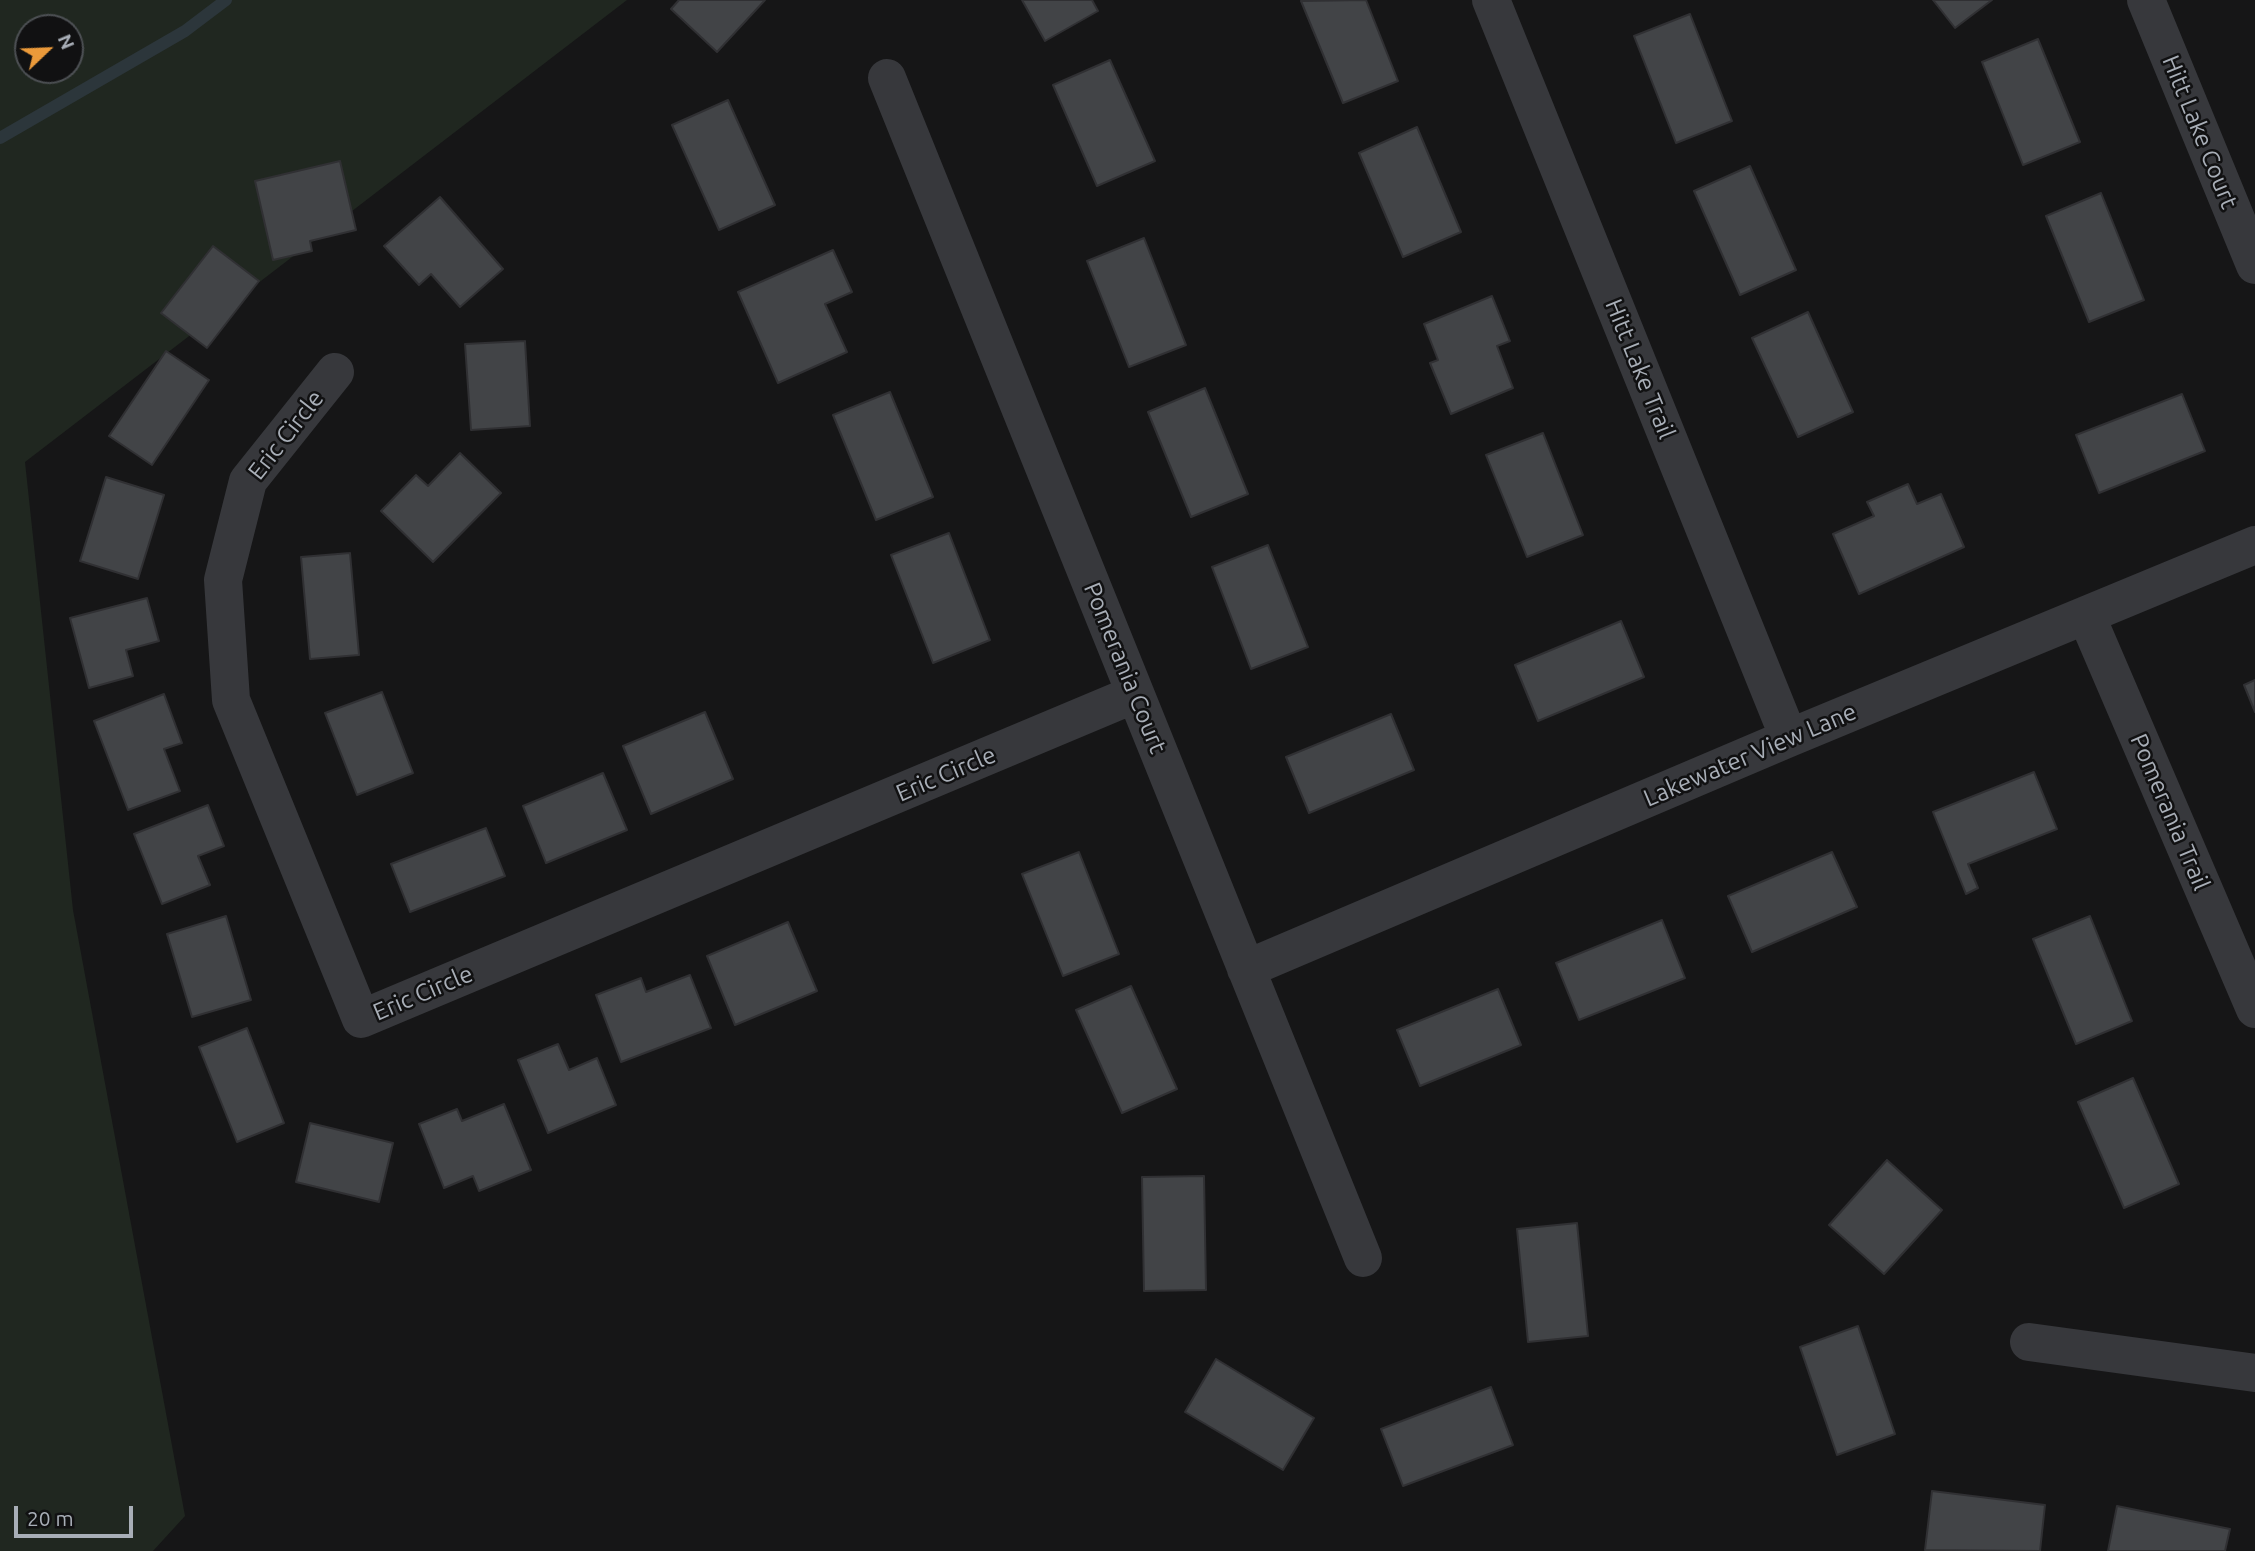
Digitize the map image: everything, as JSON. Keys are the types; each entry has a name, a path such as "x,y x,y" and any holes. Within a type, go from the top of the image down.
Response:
{"street":[{"name":"Hitt Lake Trail","path":"1491,0 1789,738"},
{"name":"Hitt Lake Court","path":"2146,0 2255,265"},
{"name":"Pomerania Court","path":"887,78 1363,1258"},
{"name":"Eric Circle","path":"335,372 248,481 223,580 232,700 361,1019 1135,694"},
{"name":"Lakewater View Lane","path":"1246,969 1789,738 2255,545"},
{"name":"Pomerania Trail","path":"2085,615 2255,1009"},
{"path":"2029,1342 2255,1373"}],"shaded area":[{"path":"0,0 627,0 25,462 73,910 185,1516 153,1551 0,1551"}],"building":[{"path":"679,0 765,0 717,52 671,9"},
{"path":"1022,0 1092,0 1098,11 1045,41"},
{"path":"1366,0 1398,81 1343,103 1301,1"},
{"path":"1933,0 1992,0 1955,28"},
{"path":"1690,14 1732,121 1676,143 1634,36"},
{"path":"2038,39 2080,142 2023,165 1982,62"},
{"path":"1110,60 1155,161 1097,186 1053,85"},
{"path":"728,100 775,205 719,230 672,125"},
{"path":"1417,127 1461,232 1403,257 1359,153"},
{"path":"340,161 356,230 310,241 312,251 273,260 255,181"},
{"path":"1750,166 1796,270 1740,295 1694,191"},
{"path":"2101,193 2144,300 2089,322 2046,216"},
{"path":"440,197 503,269 460,307 431,274 419,285 384,246"},
{"path":"1144,238 1186,345 1129,367 1087,261"},
{"path":"213,246 259,281 207,348 161,313"},
{"path":"833,250 852,292 825,304 847,352 778,383 738,292"},
{"path":"1492,296 1510,341 1497,346 1513,388 1451,414 1430,363 1438,360 1424,324"},
{"path":"1808,312 1853,412 1798,437 1752,338"},
{"path":"525,341 530,426 471,430 465,344"},
{"path":"166,351 209,380 152,465 109,436"},
{"path":"1205,388 1248,494 1191,517 1148,412"},
{"path":"890,392 933,497 876,520 833,415"},
{"path":"2182,394 2205,451 2099,493 2076,435"},
{"path":"1543,433 1583,535 1527,557 1486,455"},
{"path":"460,453 501,493 433,562 381,511 416,475 428,486"},
{"path":"106,477 164,495 138,579 80,561"},
{"path":"1908,484 1917,504 1941,494 1964,547 1859,594 1833,534 1874,516 1867,502"},
{"path":"949,533 990,640 933,663 891,555"},
{"path":"1268,545 1308,647 1251,669 1212,567"},
{"path":"350,553 359,655 310,659 301,557"},
{"path":"147,598 159,641 126,650 133,676 89,688 70,618"},
{"path":"1621,621 1644,677 1538,721 1515,665"},
{"path":"2255,680 2255,712 2244,685"},
{"path":"382,692 413,773 357,795 325,713"},
{"path":"164,694 182,743 164,749 180,791 128,810 94,721"},
{"path":"705,712 733,779 651,814 623,746"},
{"path":"1391,714 1414,770 1309,813 1286,757"},
{"path":"2034,772 2057,829 1968,864 1978,888 1966,894 1933,812"},
{"path":"603,773 627,830 546,863 523,806"},
{"path":"208,805 224,846 198,856 210,885 162,904 134,834"},
{"path":"486,828 505,876 410,912 391,864"},
{"path":"1079,852 1119,954 1063,976 1022,874"},
{"path":"1832,852 1857,907 1752,952 1728,896"},
{"path":"226,916 251,1000 192,1017 167,934"},
{"path":"2090,916 2132,1021 2076,1044 2033,939"},
{"path":"1662,920 1685,978 1579,1020 1556,963"},
{"path":"788,922 817,991 735,1025 707,956"},
{"path":"690,975 711,1028 621,1062 596,995 641,978 646,992"},
{"path":"1131,986 1177,1089 1122,1113 1076,1010"},
{"path":"1498,989 1521,1045 1420,1086 1397,1030"},
{"path":"247,1028 284,1123 237,1142 199,1047"},
{"path":"558,1044 569,1070 597,1058 616,1105 548,1133 518,1060"},
{"path":"2133,1078 2179,1184 2124,1208 2078,1102"},
{"path":"504,1104 531,1170 479,1191 473,1176 444,1188 419,1124 457,1109 462,1121"},
{"path":"310,1123 393,1143 379,1202 296,1182"},
{"path":"1887,1160 1942,1210 1884,1274 1829,1225"},
{"path":"1204,1176 1206,1290 1144,1291 1142,1177"},
{"path":"1577,1223 1588,1336 1528,1342 1517,1229"},
{"path":"1858,1326 1895,1434 1837,1455 1800,1347"},
{"path":"1216,1359 1314,1418 1283,1470 1185,1412"},
{"path":"1491,1387 1513,1445 1403,1486 1381,1429"},
{"path":"1932,1491 2045,1505 2040,1551 1925,1550"},
{"path":"2117,1506 2230,1529 2225,1551 2108,1551"}],"waterway":[{"path":"0,138 185,31 226,0"}]}
